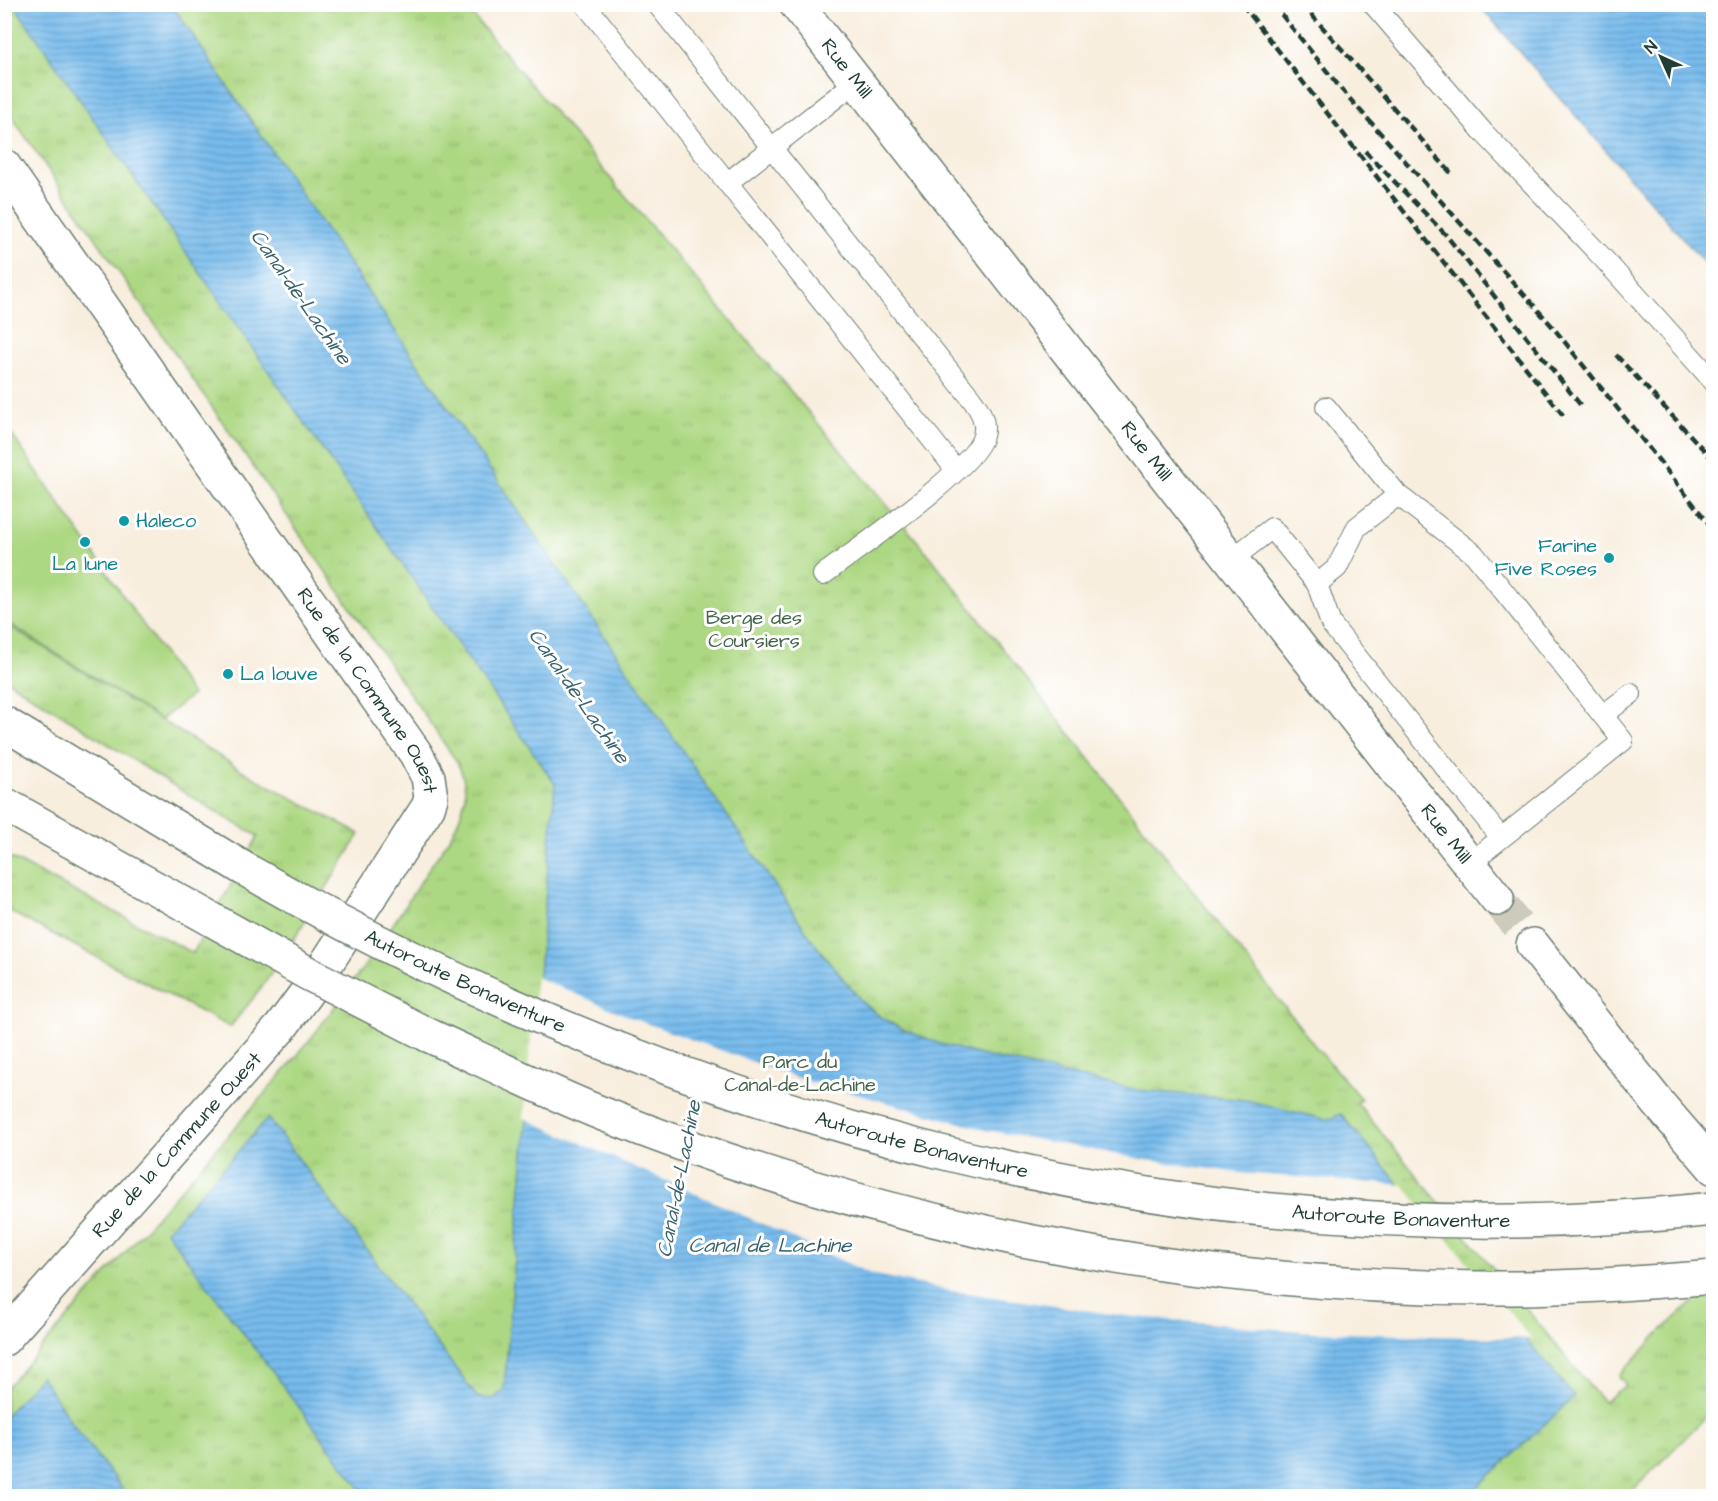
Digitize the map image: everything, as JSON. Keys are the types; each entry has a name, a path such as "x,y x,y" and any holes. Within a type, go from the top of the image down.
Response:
{"main road":[{"name":"Rue Mill","path":"796,4 1497,899"},
{"name":"Rue de la Commune Ouest","path":"4,166 416,754 428,777 431,798 425,814 402,850 295,1010 4,1339"},
{"name":"Autoroute Bonaventure","path":"4,723 241,867 425,966 522,1011 600,1043 760,1099 864,1131 1000,1166 1159,1196 1276,1210 1438,1219 1536,1220 1713,1209"},
{"path":"4,804 369,1006 505,1071 598,1112 656,1134 850,1198 947,1224 1030,1242 1113,1257 1246,1274 1359,1284 1530,1288 1713,1277"},
{"path":"1533,945 1658,1103 1713,1168"}],"lane":[{"path":"585,4 956,470"},
{"path":"657,4 980,411 984,427 981,444 971,458 899,519 823,574"},
{"path":"1373,4 1484,133 1602,257 1713,382"},
{"path":"727,183 857,81"},
{"path":"1326,407 1398,495 1474,554 1623,741 1470,863"},
{"path":"1317,584 1337,568 1357,527 1398,495"},
{"path":"1231,560 1272,528 1317,584 1331,624 1501,838"},
{"path":"1603,716 1631,694"}],"green space":[{"name":"Parc du Canal-de-Lachine","path":"5,5 464,5 930,556 1315,1046 1361,1099 1357,1103 1603,1402 1626,1385 1619,1376 1660,1332 1713,1284 1713,1410 1627,1496 5,1496 5,1389 288,1067 324,1021 375,951 447,842 458,822 464,802 465,786 457,762 5,107"},
{"path":"5,425 192,695 161,720 5,621"},
{"path":"4,623 253,777 360,834 286,952 230,1027 5,909 5,855 193,953 258,836 211,809 5,679"}],"water":[{"name":"Canal de Lachine","path":"14,5 172,5 815,944 863,1003 882,1018 904,1030 980,1055 1137,1090 1246,1100 1324,1119 1341,1114 1574,1397 1468,1496 366,1496 166,1231 268,1118 477,1397 493,1399 504,1390 555,784"},
{"path":"1479,5 1713,5 1713,273"},
{"path":"41,1376 74,1426 128,1496 5,1496 5,1416"}],"pier":[{"path":"536,977 637,1020 798,1078 986,1130 1147,1160 1241,1173 1403,1185 1531,1339 1313,1332 1125,1316 952,1291 871,1274 524,1118"}],"tunnel":[{"path":"1497,899 1533,945"}],"railway":[{"path":"1242,4 1566,419"},
{"path":"1273,4 1342,90 1552,326 1714,530"},
{"path":"1302,4 1451,173"},
{"path":"1365,151 1446,235 1582,407"},
{"path":"1616,355 1714,461"}],"place":[{"name":"Haleco","path":"124,521"},
{"name":"La lune","path":"85,542"},
{"name":"Farine Five Roses","path":"1609,558"},
{"name":"La louve","path":"228,674"}],"water label":[{"name":"Canal-de-Lachine","path":"301,297"},
{"name":"Canal-de-Lachine","path":"579,696"},
{"name":"Canal-de-Lachine","path":"679,1179"}],"park label":[{"name":"Berge des Coursiers","path":"754,630"}]}
